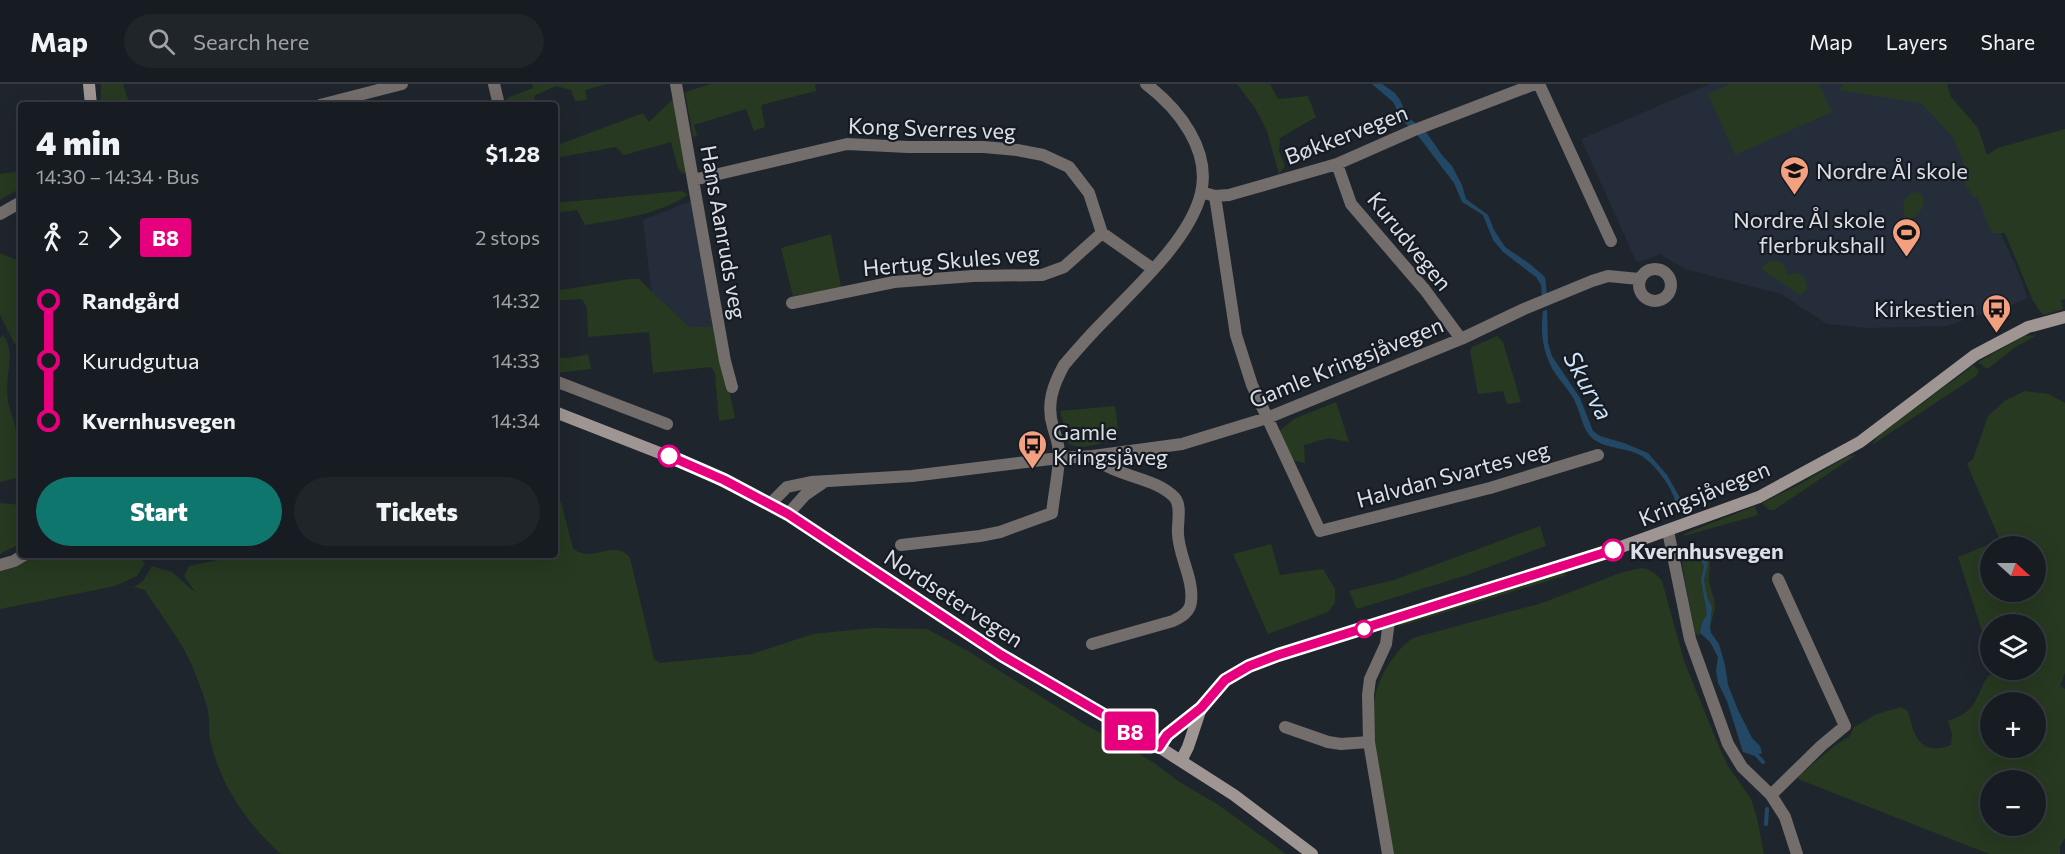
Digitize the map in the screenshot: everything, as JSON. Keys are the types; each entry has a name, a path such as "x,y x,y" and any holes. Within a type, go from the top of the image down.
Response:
{"street":[{"path":"89,84 91,102"},
{"path":"329,102 371,88 402,84"},
{"path":"494,84 498,102"},
{"name":"Hans Aanruds veg","path":"676,84 725,361 732,387"},
{"path":"901,545 1000,532 1052,513 1059,458 1049,399 1056,379 1064,365 1153,269 1186,228 1202,192 1202,170 1190,131 1178,113 1162,96 1146,84"},
{"path":"1537,84 1611,241"},
{"name":"Bøkkervegen","path":"1202,192 1215,196 1254,189 1337,164 1417,129 1537,84"},
{"name":"Kong Sverres veg","path":"693,180 847,144 984,147 1017,150 1043,155 1069,167 1089,193 1102,233"},
{"name":"Kurudvegen","path":"1337,164 1351,204 1425,290 1461,339"},
{"path":"1215,196 1236,335 1252,385 1267,418"},
{"path":"0,214 18,204"},
{"path":"1102,233 1153,269"},
{"name":"Hertug Skules veg","path":"792,303 894,282 973,276 1042,275 1064,267 1102,233"},
{"name":"Gamle Kringsjåvegen","path":"770,504 787,487 811,482 912,476 1182,444 1267,418 1461,339 1524,309 1608,276 1640,279"},
{"name":"Kringsjåvegen","path":"1159,747 1167,735 1201,708 1225,680 1249,666 1668,531 1759,497 1860,442 1975,355 2028,327 2065,317"},
{"path":"558,382 667,424"},
{"name":"Nordsetervegen","path":"558,413 693,466 788,514 1001,655 1181,761 1258,811 1312,854"},
{"name":"Halvdan Svartes veg","path":"1267,418 1320,531 1490,488 1598,455"},
{"path":"1092,644 1173,621 1183,616 1191,605 1191,587 1181,555 1178,534 1179,510 1176,500 1162,489 1102,466 1093,456"},
{"path":"788,514 805,495 825,482"},
{"path":"1668,531 1688,633 1720,725 1742,767 1771,795 1785,817 1797,854"},
{"path":"0,565 19,558"},
{"path":"1771,795 1845,726 1778,579"},
{"path":"1388,854 1369,742 1368,695 1370,679 1386,644 1389,621"},
{"name":"Kringsjåvegen","path":"1181,761 1201,708"},
{"path":"1285,727 1328,742 1341,744 1369,742"}],"shaded area":[{"name":"Nordre Ål skole","path":"1710,84 1924,84 1946,120 2015,264 2028,298 1989,315 1977,315 1948,326 1867,328 1827,324 1781,294 1685,269 1660,254 1637,263 1581,139"},
{"path":"691,201 722,355 664,365 643,220"}],"green space":[{"path":"101,84 123,84 129,102 100,102"},
{"path":"532,84 607,84 585,90 587,100 575,101 571,90 556,86 534,96 535,102 508,102 507,98 533,88"},
{"path":"711,84 815,84 816,91 761,105 765,127 754,131 746,109 694,125 697,136 693,137 685,92"},
{"path":"1237,84 1270,84 1278,99 1308,96 1316,117 1280,138 1279,151 1285,166 1279,174 1267,131 1255,108"},
{"name":"Nordre Ål skole","path":"1730,84 1819,84 1832,112 1735,155 1708,94"},
{"path":"1844,84 1947,84 1951,97 1978,128 1987,155 1998,148 2065,129 2065,299 2061,300 2063,309 2043,315 2033,301 2005,233 1992,233 1977,196 1974,198 1956,170 1958,167 1965,167 1953,137 1921,103 1839,90"},
{"path":"673,99 686,172 683,174 678,168 671,142 624,155 616,147 558,157 558,145 643,113 649,122"},
{"path":"18,171 18,190 0,200 0,174"},
{"path":"682,191 688,195 651,212 585,225 577,210 558,213 558,203"},
{"path":"1914,192 1922,194 1923,205 1918,214 1911,219 1905,216 1903,205 1908,196"},
{"path":"831,234 841,287 793,296 781,248"},
{"path":"0,253 18,261 18,344 14,343 0,315"},
{"path":"1770,260 1781,262 1786,268 1787,275 1798,273 1804,277 1807,288 1801,296 1761,269"},
{"path":"639,279 689,327 716,327 735,418 719,421 715,374 711,367 653,373 649,332 588,337 587,308 582,299 558,301 558,291"},
{"path":"3,335 7,341 10,355 7,397 16,437 18,436 18,478 0,482 0,338"},
{"path":"2037,335 2014,348 1987,369 1978,362 2024,336"},
{"path":"1497,336 1503,342 1521,402 1507,404 1503,391 1478,394 1470,351 1472,347"},
{"path":"588,354 591,369 558,373 558,357 569,358"},
{"path":"1974,365 1979,371 1976,376 1872,445 1878,436"},
{"path":"2025,391 2049,394 2065,403 2065,673 2060,686 2065,689 2065,838 2060,847 2060,854 1989,854 1798,779 1834,746 1850,736 1854,727 1877,714 1901,707 1908,711 1913,729 1920,742 1925,746 1940,748 1951,745 1952,734 1948,721 1970,709 1986,680 2046,680 2046,614 1980,614 1980,625 1958,557 1980,548 1980,602 2046,602 2046,536 1998,536 1967,464 1973,459 1988,416 2006,400"},
{"path":"1336,402 1349,442 1329,438 1304,445 1305,463 1291,460 1278,432 1294,419"},
{"path":"1115,406 1119,436 1082,447 1069,444 1060,411"},
{"path":"1856,455 1774,510 1769,510 1762,503 1848,456"},
{"path":"558,498 573,549 587,554 616,550 630,558 654,659 660,663 752,654 813,634 872,628 927,629 968,651 1086,725 1153,762 1178,781 1217,804 1286,854 281,854 237,804 216,759 210,739 207,706 188,657 145,590 134,587 143,581 152,566 172,572 196,593 184,576 189,566 228,558 558,558"},
{"path":"0,503 18,505 18,545 0,554"},
{"path":"1755,506 1758,515 1684,536 1684,534"},
{"path":"1540,526 1546,546 1467,575 1357,609 1349,591 1394,580"},
{"path":"1271,544 1280,575 1323,569 1335,589 1335,603 1328,612 1268,634 1233,554"},
{"path":"1698,546 1705,548 1710,559 1709,582 1715,608 1710,627 1699,636 1695,633 1682,564 1685,554 1695,551"},
{"path":"30,558 139,558 145,563 137,576 115,586 0,609 0,571"},
{"path":"1642,568 1653,572 1662,581 1684,661 1728,766 1751,799 1764,854 1394,854 1374,736 1373,707 1381,679 1399,650 1413,638 1542,603 1620,573"},
{"path":"1561,572 1567,575 1397,627 1404,621"}],"water":[{"path":"1372,84 1382,84 1395,93 1408,117 1426,132 1452,166 1466,199 1488,215 1505,247 1545,277 1547,294 1542,296 1541,285 1536,277 1503,252 1493,240 1483,215 1462,202 1454,183 1419,137 1403,121 1393,102"},
{"path":"1547,310 1548,343 1552,356 1580,398 1593,431 1600,436 1648,453 1667,475 1683,503 1678,506 1661,475 1641,456 1605,445 1589,435 1574,399 1553,370 1547,356 1542,327 1543,311"},
{"path":"1698,546 1704,550 1708,563 1704,580 1707,597 1712,607 1711,633 1719,644 1728,685 1738,710 1752,738 1760,746 1762,753 1755,756 1743,752 1727,701 1718,683 1716,670 1718,657 1710,642 1700,633 1707,614 1701,580 1704,566 1695,548"}],"waterway":[{"name":"Skurva","path":"1754,752 1763,762"},
{"name":"Skurva","path":"1766,824 1767,809"}],"bus line":[{"name":"B8","path":"669,456 724,480 788,514 1001,655 1159,747 1167,735 1201,708 1225,680 1249,666 1613,550"}],"place":[{"name":"Nordre Ål skole","path":"1795,196"},
{"name":"Nordre Ål skole flerbrukshall","path":"1906,258"},
{"name":"Kirkestien","path":"1996,334"},
{"name":"Gamle Kringsjåveg","path":"1032,470"},
{"name":"Kvernhusvegen","path":"1613,550"}]}
